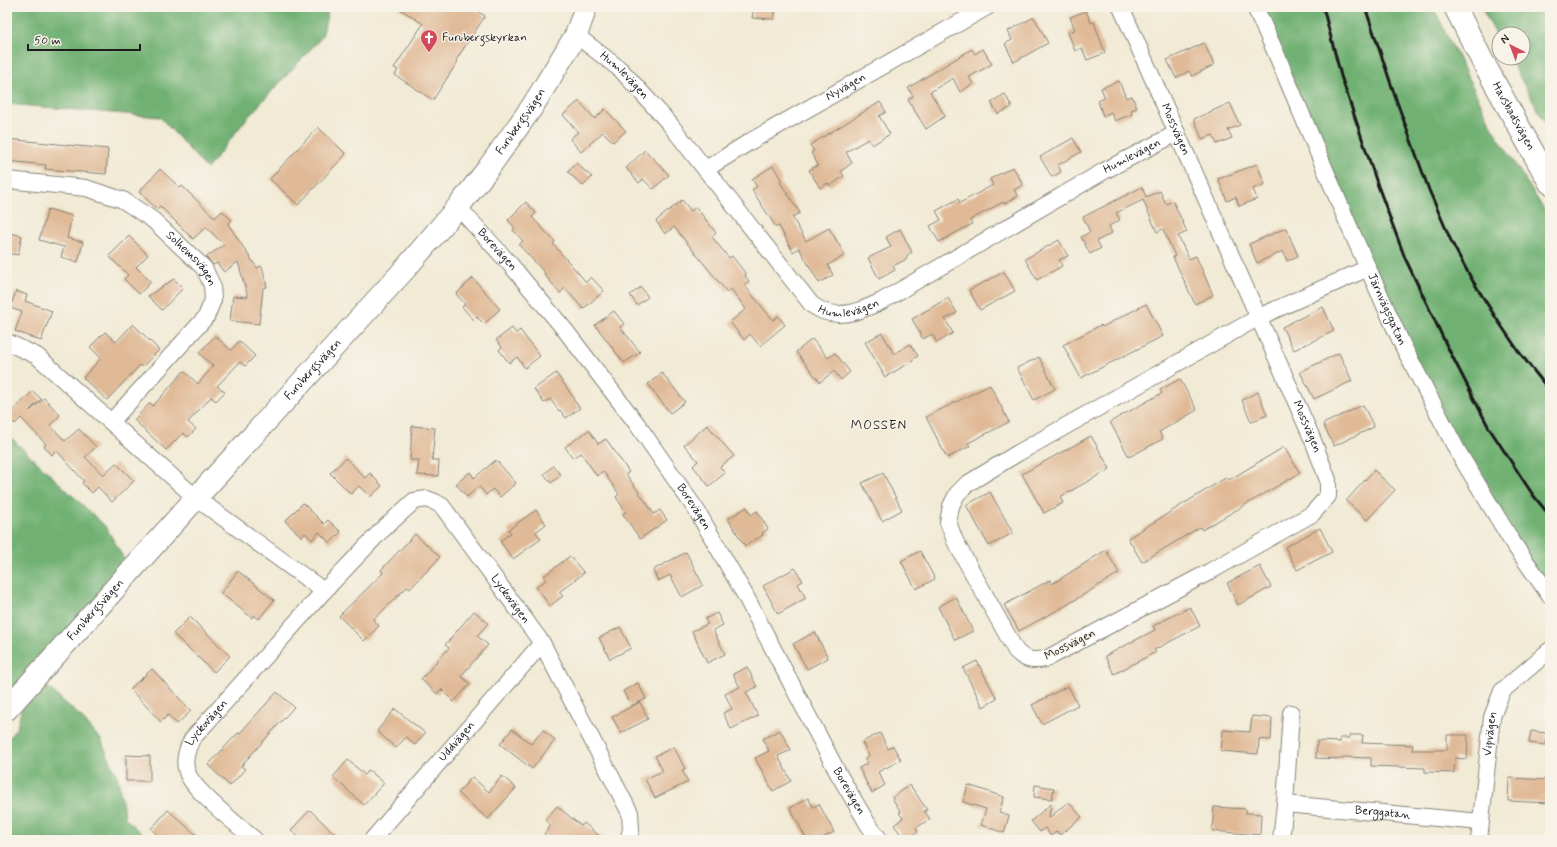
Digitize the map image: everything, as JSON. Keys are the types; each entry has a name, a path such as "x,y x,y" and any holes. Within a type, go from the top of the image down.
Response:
{"street":[{"name":"Furubergsvägen","path":"10,698 196,498 399,275 458,207 511,138 532,107 576,35 586,7"},
{"name":"Nyvägen","path":"706,169 752,141 987,7"},
{"name":"Mossvägen","path":"1121,7 1259,317 1312,438 1328,480 1328,496 1312,514 1209,572 1046,659 1033,661 1023,658 1016,651 955,541 948,522 951,506 957,494 967,484 1018,453 1259,317 1368,268"},
{"name":"Järnvägsgatan","path":"1254,7 1275,51 1403,346 1458,452 1513,544 1550,596"},
{"name":"Havsbadsvägen","path":"1455,7 1482,60 1550,183"},
{"name":"Humlevägen","path":"576,35 622,70 669,123 812,305 826,312 844,314 860,311 882,301 1104,171 1177,133"},
{"name":"Solhemsvägen","path":"7,180 86,188 123,200 153,220 204,268 212,285 213,300 206,317 111,422"},
{"name":"Borevägen","path":"458,207 510,264 565,330 637,424 698,512 745,595 838,773 869,826 880,840"},
{"path":"7,342 37,356 196,498 324,591"},
{"name":"Lyckovägen","path":"255,840 195,787 186,772 188,746 192,739 324,591 380,532 414,501 427,499 442,506 542,643 630,813 631,830 628,840"},
{"name":"Uddvägen","path":"372,840 542,643"},
{"name":"Vipvägen","path":"1479,840 1492,717 1495,706 1502,691 1550,650"},
{"path":"1281,840 1291,712"},
{"name":"Berggatan","path":"1285,804 1481,822"}],"green space":[{"path":"7,7 329,7 322,37 248,117 207,169 160,117 7,104"},
{"path":"1252,7 1433,7 1495,132 1550,219 1550,592 1439,417"},
{"path":"1481,7 1550,7 1550,131 1513,66 1531,66 1531,26 1491,26"},
{"path":"7,434 106,527 131,571 7,710"},
{"path":"41,681 82,718 101,740 118,778 125,818 148,840 7,840 7,741 17,727 23,703"}],"building":[{"name":"Furubergskyrkan","path":"397,7 471,7 485,16 456,60 458,61 433,100 395,75 398,70 394,68 423,24"},
{"path":"754,7 776,7 774,19 752,18"},
{"path":"1086,11 1091,23 1094,22 1105,53 1087,60 1082,48 1075,51 1068,32 1075,30 1070,17"},
{"path":"1034,17 1048,43 1014,62 1005,44 1012,40 1008,31"},
{"path":"1204,43 1214,65 1192,76 1189,71 1176,78 1167,60"},
{"path":"972,49 975,54 983,49 992,64 969,77 973,84 960,92 953,78 930,92 945,116 926,129 908,100 913,96 908,88"},
{"path":"1119,81 1126,98 1132,96 1137,108 1131,110 1132,114 1115,121 1111,112 1103,116 1098,101 1105,98 1101,88"},
{"path":"1005,94 1012,107 998,114 991,102"},
{"path":"579,101 595,119 605,109 626,131 613,142 603,132 581,152 570,139 578,132 563,115"},
{"path":"880,102 886,112 879,116 890,134 872,145 868,139 846,152 852,163 841,171 844,176 830,186 828,183 820,188 809,170 818,165 811,153 814,151 810,145"},
{"path":"1230,103 1240,125 1228,130 1232,138 1217,144 1213,135 1202,139 1194,119"},
{"path":"318,127 346,154 298,205 270,179"},
{"path":"1073,138 1081,152 1058,165 1061,172 1052,177 1040,157"},
{"path":"7,139 108,149 106,174 45,169 46,165 7,161"},
{"path":"645,150 669,175 653,189 643,179 639,183 626,168"},
{"path":"576,163 592,177 583,186 568,172"},
{"path":"1257,164 1265,184 1253,189 1257,199 1239,206 1236,197 1227,201 1218,179"},
{"path":"773,166 782,181 780,182 800,213 792,217 806,241 829,228 845,255 828,265 833,275 819,283 799,248 793,252 779,226 776,227 752,190 757,187 752,179"},
{"path":"1013,167 1023,185 1014,190 1018,196 1004,204 1003,202 970,220 972,224 939,242 930,226 941,220 936,211 958,199 960,203 993,185 990,179"},
{"path":"160,169 180,188 182,186 215,218 222,211 232,220 228,224 257,268 262,266 267,287 263,288 259,324 230,321 233,296 248,297 238,262 224,272 217,263 213,265 206,257 224,245 206,227 193,239 160,206 157,209 139,192"},
{"path":"1142,187 1146,197 1160,191 1166,204 1173,201 1187,232 1178,236 1189,259 1196,256 1213,295 1195,304 1173,257 1175,256 1163,229 1157,232 1143,200 1116,213 1120,220 1109,226 1112,233 1097,241 1101,248 1090,254 1081,237 1090,232 1083,217"},
{"path":"682,200 691,211 696,207 716,233 712,237 729,258 732,256 746,274 745,276 749,281 744,285 773,320 778,316 785,325 760,346 750,334 744,340 730,322 746,309 731,289 727,292 674,227 665,234 656,221"},
{"path":"526,202 536,213 532,217 555,242 553,244 586,282 591,277 604,291 583,309 565,288 560,293 544,274 545,273 519,245 523,241 513,230 515,228 508,220"},
{"path":"48,209 72,216 67,238 83,242 78,262 61,257 64,247 39,240"},
{"path":"1286,228 1298,256 1287,261 1283,251 1257,263 1249,244"},
{"path":"900,229 912,252 906,256 907,259 893,266 895,270 879,279 868,258 891,247 886,237"},
{"path":"7,232 22,236 18,255 7,253"},
{"path":"129,236 148,255 136,267 151,282 139,294 124,279 128,275 109,256"},
{"path":"1059,240 1068,256 1059,260 1062,266 1037,280 1025,259"},
{"path":"1004,272 1015,291 980,310 969,290"},
{"path":"473,278 500,309 484,324 477,317 474,320 462,307 465,304 456,294"},
{"path":"174,279 183,288 162,310 148,296"},
{"path":"641,287 648,297 637,305 630,295"},
{"path":"16,291 27,295 25,301 52,311 41,341 15,331 22,312 10,308"},
{"path":"948,298 957,313 945,319 953,333 937,343 932,334 923,339 912,319"},
{"path":"1146,304 1163,336 1081,378 1063,345"},
{"path":"1323,307 1334,331 1294,350 1282,327"},
{"path":"614,311 624,324 620,327 640,352 624,363 595,325"},
{"path":"133,324 159,350 142,367 140,365 107,400 83,378 101,358 90,347 105,332 116,342"},
{"path":"512,328 516,333 520,330 540,356 525,368 517,357 509,363 499,350 502,347 496,340"},
{"path":"882,333 894,354 910,344 918,356 913,359 913,361 885,377 865,342"},
{"path":"215,336 231,350 239,341 255,356 245,366 240,362 217,386 225,392 216,401 211,397 188,422 196,429 188,437 183,433 166,450 134,420 150,403 153,406 184,371 198,384 213,366 199,353"},
{"path":"812,339 828,358 835,353 850,372 841,380 834,371 820,382 796,352"},
{"path":"1339,353 1352,381 1314,399 1300,372"},
{"path":"1039,357 1055,389 1034,400 1017,368"},
{"path":"556,373 580,408 566,418 550,399 544,403 534,389"},
{"path":"662,373 685,402 670,413 648,384"},
{"path":"1180,379 1197,410 1159,432 1163,439 1129,457 1110,422 1162,393 1160,390"},
{"path":"990,385 1009,422 968,443 970,446 947,458 926,417"},
{"path":"33,391 41,399 30,411 44,398 60,415 50,425 65,441 79,429 96,447 85,457 103,475 116,463 134,481 112,502 98,487 92,493 82,483 84,481 56,450 52,455 44,446 46,444 21,418 15,424 7,416"},
{"path":"1258,392 1267,415 1251,422 1242,400"},
{"path":"1363,405 1374,427 1334,446 1323,424"},
{"path":"707,425 734,456 720,467 725,473 709,486 693,466 698,461 684,445"},
{"path":"412,426 435,428 432,460 439,460 438,476 417,475 419,460 410,460"},
{"path":"589,430 598,444 606,439 629,472 626,474 654,514 660,510 667,520 640,539 623,514 626,512 616,497 619,494 603,471 597,476 581,453 573,458 565,447"},
{"path":"1091,436 1110,469 1060,497 1063,503 1044,513 1022,474"},
{"path":"1284,447 1300,473 1202,530 1200,527 1142,562 1128,538 1227,477 1229,480"},
{"path":"346,458 365,478 370,473 382,486 370,497 359,486 351,494 330,473"},
{"path":"496,460 516,483 500,497 493,489 486,495 479,486 467,497 456,484 470,472 474,478"},
{"path":"553,466 561,475 551,483 544,474"},
{"path":"1374,470 1395,490 1367,520 1346,501"},
{"path":"883,473 902,510 882,521 862,483"},
{"path":"990,492 1013,533 989,546 966,505"},
{"path":"303,503 324,524 328,520 341,532 330,543 319,532 312,540 305,533 302,537 285,521"},
{"path":"747,507 751,515 757,511 768,529 762,533 763,535 745,546 728,519"},
{"path":"536,510 546,524 536,532 541,539 513,559 500,541 511,533 508,530"},
{"path":"1320,528 1332,552 1297,570 1285,547"},
{"path":"415,534 440,557 410,589 407,587 373,620 379,626 364,641 339,616 383,573 381,570"},
{"path":"1106,550 1119,573 1065,606 1019,631 1004,605 1050,580 1052,584"},
{"path":"920,551 935,579 916,589 901,561"},
{"path":"686,552 703,585 682,597 670,575 658,581 653,570"},
{"path":"570,556 584,573 559,592 563,596 550,606 536,587 546,580 544,576"},
{"path":"1260,566 1271,587 1238,605 1227,583"},
{"path":"795,568 803,581 798,584 806,598 778,614 763,586"},
{"path":"238,571 274,600 259,619 254,615 252,618 221,593"},
{"path":"956,597 973,631 955,640 938,607"},
{"path":"1190,607 1200,626 1154,650 1156,652 1114,674 1105,656 1155,630 1153,626"},
{"path":"474,611 488,623 477,636 488,645 461,676 470,684 454,702 441,689 437,694 421,679 449,648 445,645"},
{"path":"717,613 723,625 713,630 725,654 707,663 692,631 708,624 705,619"},
{"path":"190,617 230,656 214,672 173,634"},
{"path":"620,627 631,648 610,659 599,638"},
{"path":"815,632 828,658 807,669 793,644"},
{"path":"977,661 997,699 983,707 963,668"},
{"path":"747,667 757,687 746,692 758,716 731,729 723,713 732,709 725,694 740,687 733,674"},
{"path":"152,669 191,711 177,724 168,715 161,722 130,689"},
{"path":"638,683 646,699 631,706 623,691"},
{"path":"1068,686 1078,705 1042,724 1032,705"},
{"path":"277,692 294,707 241,766 245,769 230,786 208,765 238,733 239,734"},
{"path":"640,702 648,719 621,733 612,717"},
{"path":"395,709 425,733 415,745 406,737 396,748 377,731"},
{"path":"1252,716 1272,718 1271,740 1259,739 1258,754 1221,751 1223,730 1250,732"},
{"path":"512,729 531,744 543,730 555,740 532,769 500,744"},
{"path":"780,730 791,750 778,756 791,781 773,791 755,758 769,751 763,739"},
{"path":"1531,731 1547,733 1546,745 1529,743"},
{"path":"880,733 888,749 893,746 901,760 878,772 885,785 872,793 859,768 868,763 865,758 869,756 862,742"},
{"path":"1349,735 1363,735 1362,743 1413,745 1412,750 1447,750 1447,735 1468,735 1467,759 1455,758 1454,773 1425,772 1425,768 1371,766 1371,758 1316,758 1317,741 1340,742 1340,738 1349,738"},
{"path":"674,747 685,769 682,770 688,782 655,798 645,779 663,771 655,756"},
{"path":"126,755 150,756 150,781 126,781"},
{"path":"348,760 365,775 369,770 384,783 364,805 333,777"},
{"path":"502,776 516,788 488,819 458,793 472,777 489,792"},
{"path":"1509,778 1550,780 1550,803 1508,801"},
{"path":"910,785 927,810 924,811 930,819 916,828 918,832 905,840 894,825 903,818 892,798"},
{"path":"968,785 1004,797 999,812 1009,816 1004,833 981,825 986,809 963,802"},
{"path":"1035,785 1054,788 1052,799 1034,797"},
{"path":"808,798 813,807 819,804 834,832 819,840 807,840 790,808"},
{"path":"1068,802 1082,817 1060,835 1057,831 1051,836 1045,828 1040,832 1031,821 1051,804 1049,818"},
{"path":"557,806 581,826 584,823 604,840 550,840 544,834 551,825 545,820"},
{"path":"1214,807 1246,809 1246,813 1261,814 1260,835 1212,831"},
{"path":"168,810 202,840 163,840 151,829"},
{"path":"310,810 341,840 302,840 291,830"}],"railway":[{"path":"1323,7 1341,76 1378,186 1405,258 1446,344 1489,428 1533,495 1550,516"},
{"path":"1365,7 1429,190 1452,243 1471,278 1496,318 1519,352 1550,391"}],"place":[{"name":"Furubergskyrkan","path":"429,53"}],"district":[{"name":"MOSSEN","path":"879,425"}]}
